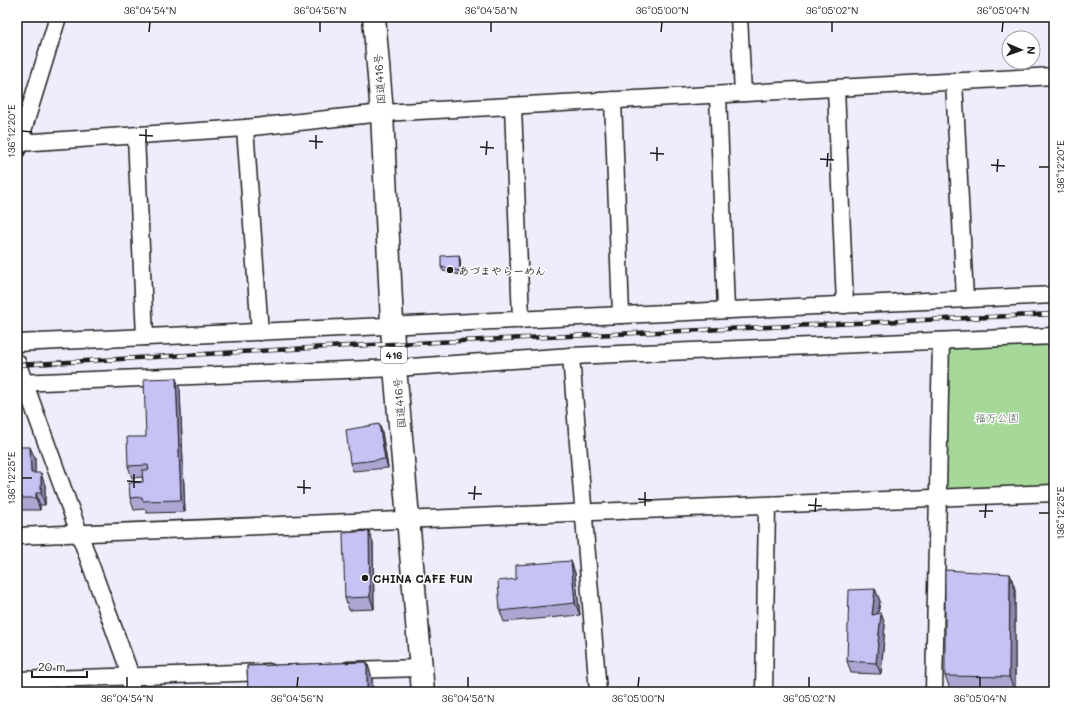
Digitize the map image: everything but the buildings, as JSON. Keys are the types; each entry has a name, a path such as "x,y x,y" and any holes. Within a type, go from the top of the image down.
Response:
{"highway":[{"name":"国道416号","path":"374,17 382,113 392,326 423,692"}],"street":[{"path":"58,17 18,147 245,128 382,113 1054,76"},
{"path":"739,17 742,93"},
{"path":"954,81 965,299"},
{"path":"836,88 845,305"},
{"path":"718,94 726,310"},
{"path":"613,100 621,315"},
{"path":"513,106 521,320"},
{"path":"245,128 260,332"},
{"path":"136,136 145,337"},
{"path":"17,343 1054,295"},
{"path":"21,383 396,368 571,356 1054,336"},
{"path":"934,692 940,341"},
{"path":"571,356 598,692"},
{"path":"17,362 21,383 80,534 131,684"},
{"path":"17,536 1054,493"},
{"path":"764,692 767,506"},
{"path":"335,670 421,668"},
{"path":"17,680 131,684 288,672"}],"green space":[{"name":"福万公園","path":"1054,336 1054,493 938,498 941,341"}],"railway":[{"path":"17,365 327,347 1054,314"}],"place":[{"name":"あづまやらーめん","path":"450,270"},
{"name":"CHINA CAFE FUN","path":"365,578"}]}
